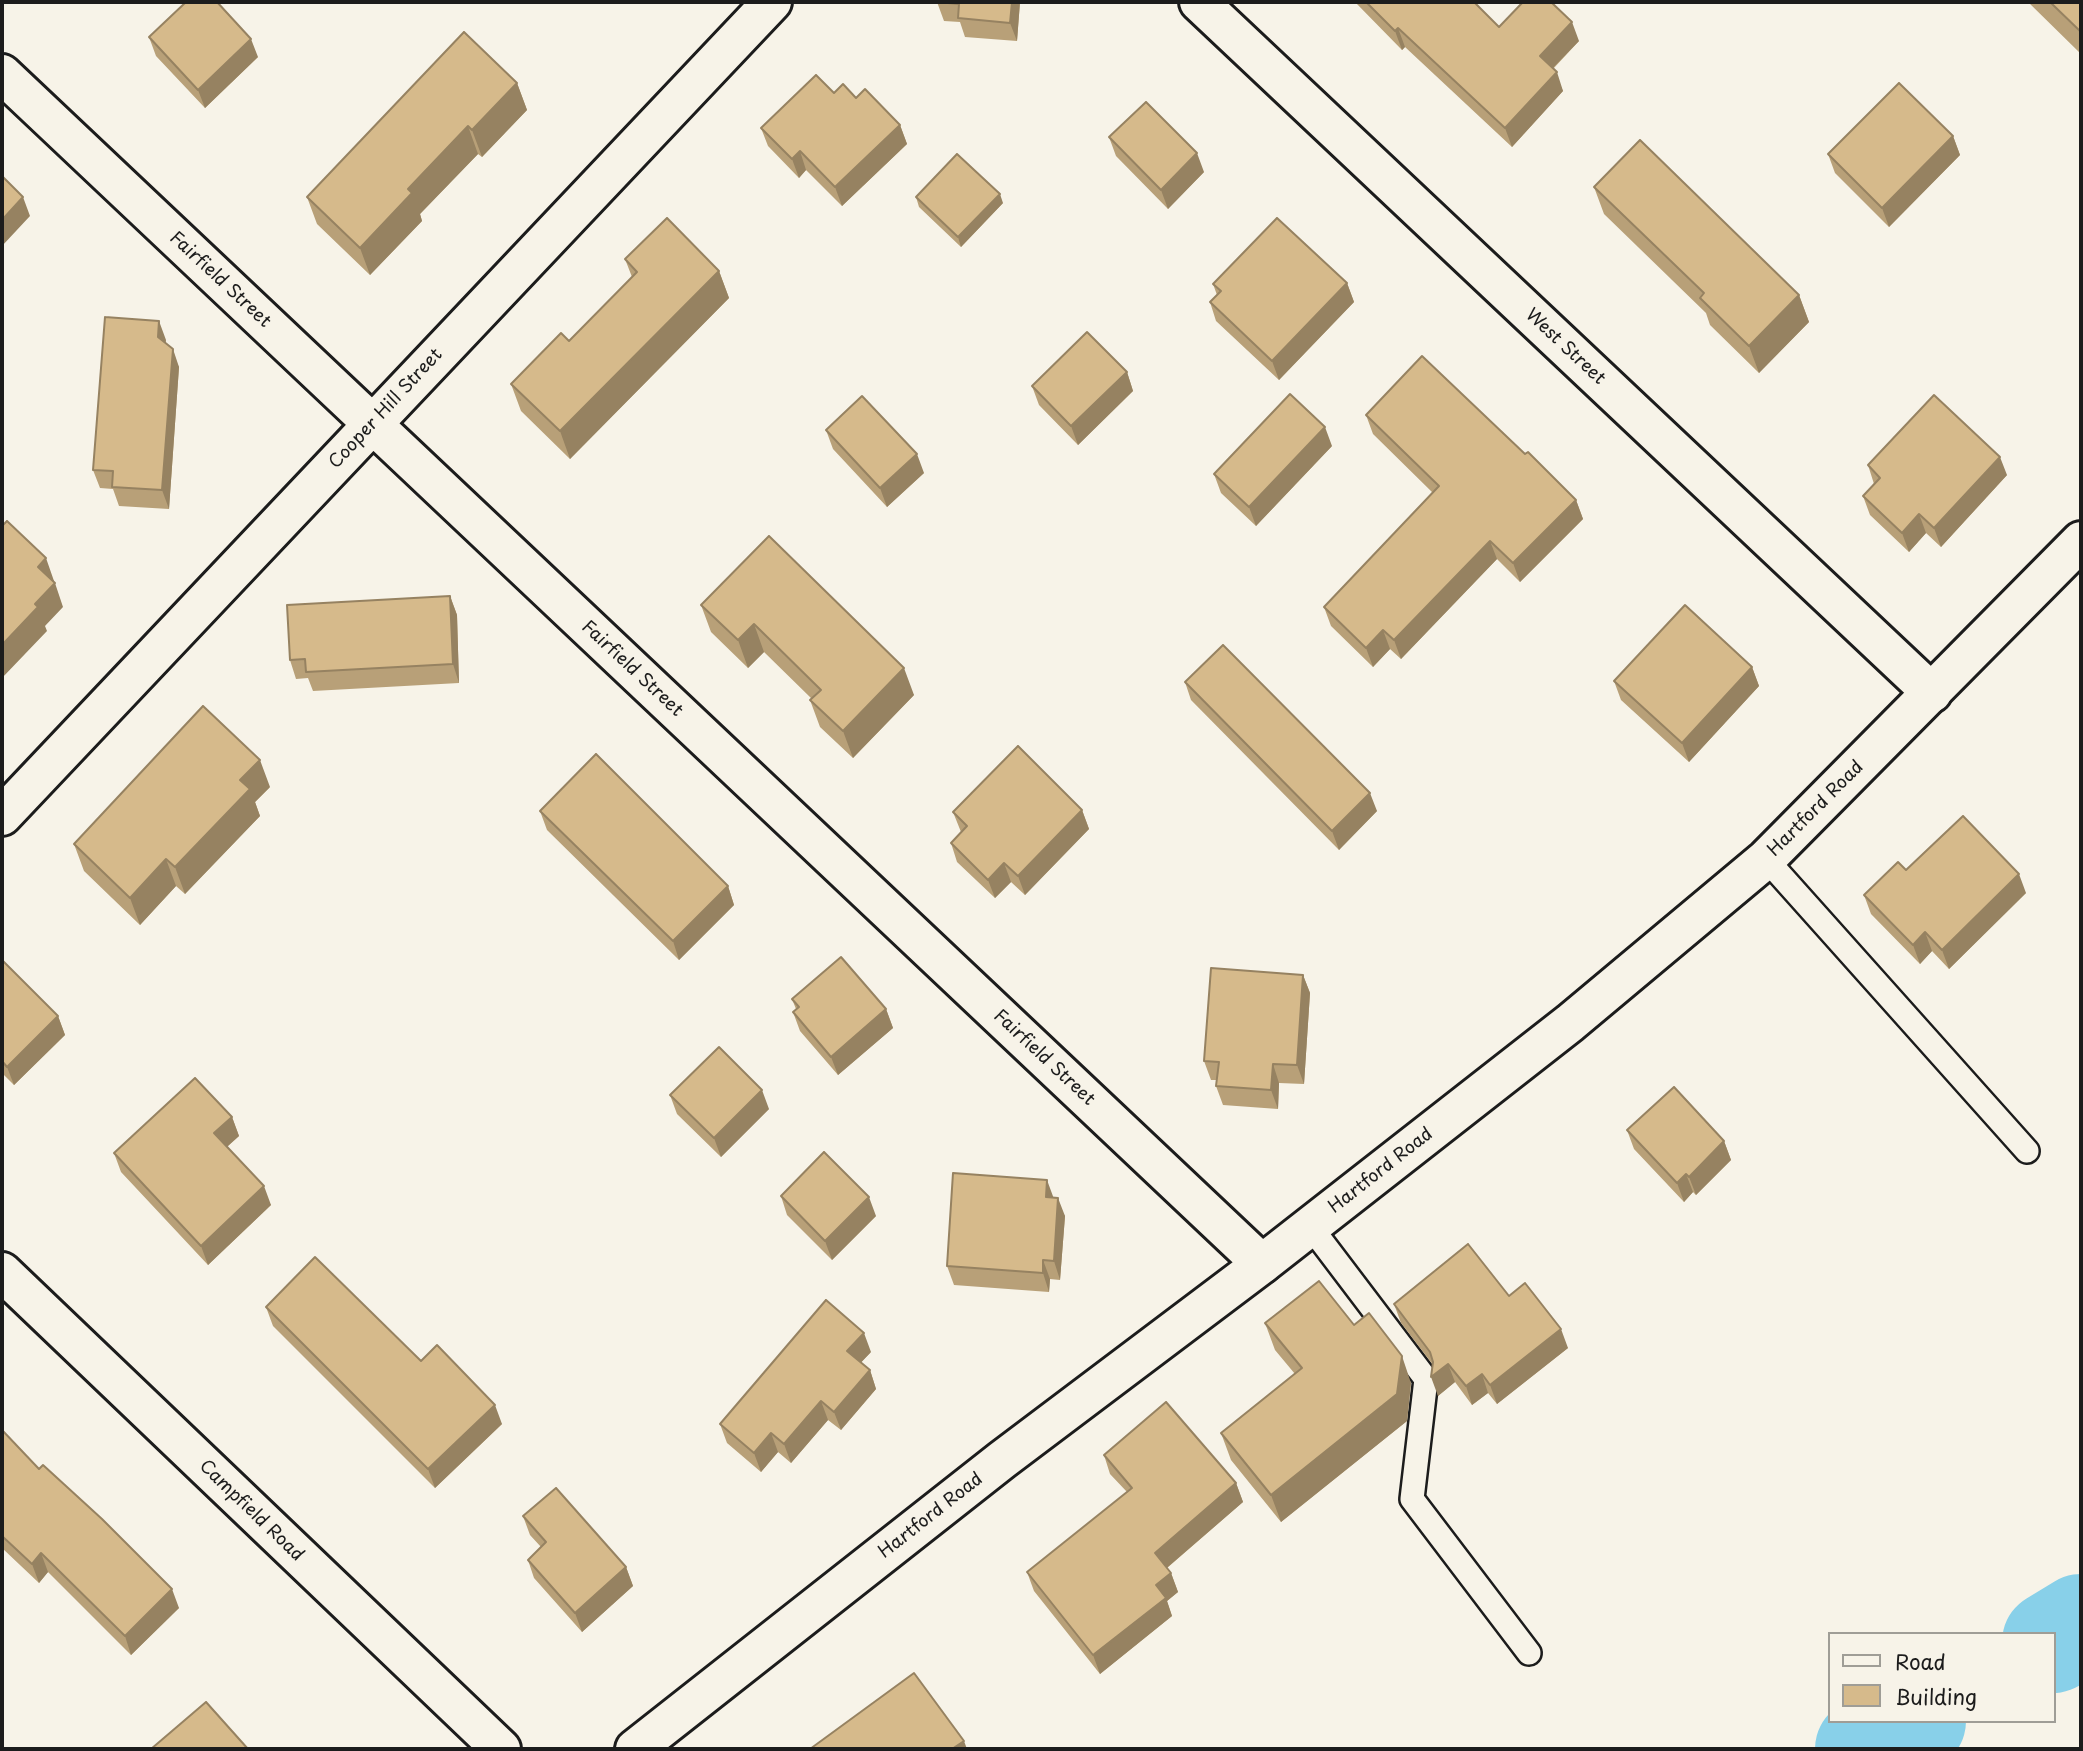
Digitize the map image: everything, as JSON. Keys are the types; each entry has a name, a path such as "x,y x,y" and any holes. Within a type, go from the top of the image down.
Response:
{"street":[{"name":"Cooper Hill Street","path":"2,817 772,2"},
{"name":"West Street","path":"1199,2 1932,693"},
{"name":"Fairfield Street","path":"2,74 1262,1264"},
{"name":"Hartford Road","path":"635,1749 1002,1460 1262,1264 1570,1023 1766,859 2081,541"},
{"name":"Campfield Road","path":"2,1272 501,1749"}],"lane":[{"path":"1766,859 2027,1150"},
{"path":"1310,1226 1426,1379 1412,1499 1529,1653"}],"building":[{"path":"186,2 217,2 251,39 198,90 149,37"},
{"path":"937,2 1012,2 1010,23 958,18 959,4"},
{"path":"1366,2 1474,2 1499,27 1523,2 1551,2 1572,22 1540,56 1557,72 1505,128 1398,28 1395,31"},
{"path":"2050,2 2081,2 2081,32"},
{"path":"464,32 517,83 472,130 468,126 408,189 412,193 360,248 307,197"},
{"path":"816,75 834,93 843,84 856,98 865,89 900,125 835,187 800,151 792,159 761,128"},
{"path":"1899,83 1953,136 1882,208 1828,154"},
{"path":"1146,102 1197,153 1161,190 1109,137"},
{"path":"1640,140 1799,295 1749,346 1700,298 1704,293 1594,187"},
{"path":"957,154 1000,194 958,237 916,197"},
{"path":"2,176 23,197 2,220"},
{"path":"667,218 719,271 560,431 511,384 561,333 569,341 637,272 625,259"},
{"path":"1277,218 1347,283 1272,361 1210,302 1221,291 1213,284"},
{"path":"105,317 159,321 158,337 173,349 162,490 112,487 113,471 93,470"},
{"path":"1087,332 1127,372 1071,426 1032,386"},
{"path":"1422,356 1525,454 1528,452 1576,500 1513,563 1490,541 1394,640 1383,630 1366,648 1324,607 1439,486 1366,415"},
{"path":"1290,394 1325,427 1249,507 1214,474"},
{"path":"1934,395 2000,457 1934,528 1919,514 1902,533 1863,496 1880,478 1868,465"},
{"path":"862,396 917,454 880,488 826,430"},
{"path":"7,521 46,558 38,567 55,583 35,604 38,607 2,645 2,526"},
{"path":"769,536 904,668 843,731 810,700 821,690 754,624 738,640 701,605"},
{"path":"450,596 453,664 306,672 305,659 290,660 287,605"},
{"path":"1685,605 1752,667 1682,743 1614,681"},
{"path":"1223,645 1370,793 1332,831 1185,682"},
{"path":"203,706 260,760 240,780 250,789 175,867 166,859 130,898 74,844"},
{"path":"1018,746 1082,810 1018,876 1004,863 988,880 951,843 967,826 953,812"},
{"path":"596,754 728,886 673,941 540,811"},
{"path":"1963,816 2019,874 1942,950 1925,932 1913,945 1864,895 1898,862 1906,870"},
{"path":"841,957 886,1009 831,1057 793,1012 799,1007 792,999"},
{"path":"2,960 58,1016 7,1067 2,1061"},
{"path":"1211,968 1303,975 1297,1065 1273,1064 1271,1090 1216,1086 1219,1062 1204,1061"},
{"path":"719,1047 762,1090 714,1138 670,1095"},
{"path":"195,1078 232,1117 214,1133 264,1186 201,1246 114,1153"},
{"path":"1674,1087 1724,1141 1689,1177 1686,1174 1677,1183 1627,1130"},
{"path":"824,1152 869,1197 825,1241 781,1196"},
{"path":"953,1173 1047,1180 1046,1197 1058,1198 1054,1261 1043,1260 1043,1273 947,1266"},
{"path":"1468,1244 1509,1296 1525,1283 1561,1329 1490,1385 1482,1374 1466,1386 1448,1364 1431,1377 1433,1362 1430,1352 1394,1304"},
{"path":"315,1257 421,1361 437,1345 495,1405 428,1469 266,1307"},
{"path":"1319,1281 1354,1325 1369,1313 1402,1356 1397,1394 1271,1495 1221,1433 1302,1368 1265,1323"},
{"path":"826,1300 864,1333 847,1351 870,1370 834,1412 821,1401 784,1444 771,1433 754,1453 720,1424"},
{"path":"1166,1402 1236,1483 1155,1553 1171,1573 1156,1585 1166,1598 1093,1655 1027,1572 1132,1488 1104,1455"},
{"path":"2,1430 39,1469 43,1465 102,1519 172,1589 125,1636 41,1553 32,1564 2,1536"},
{"path":"556,1488 626,1567 575,1613 528,1560 546,1542 523,1516"},
{"path":"914,1673 964,1741 952,1749 810,1749"},
{"path":"206,1702 248,1749 151,1749"}],"waterway":[{"path":"2055,1641 2081,1625"},
{"path":"1866,1749 1912,1723"}]}
